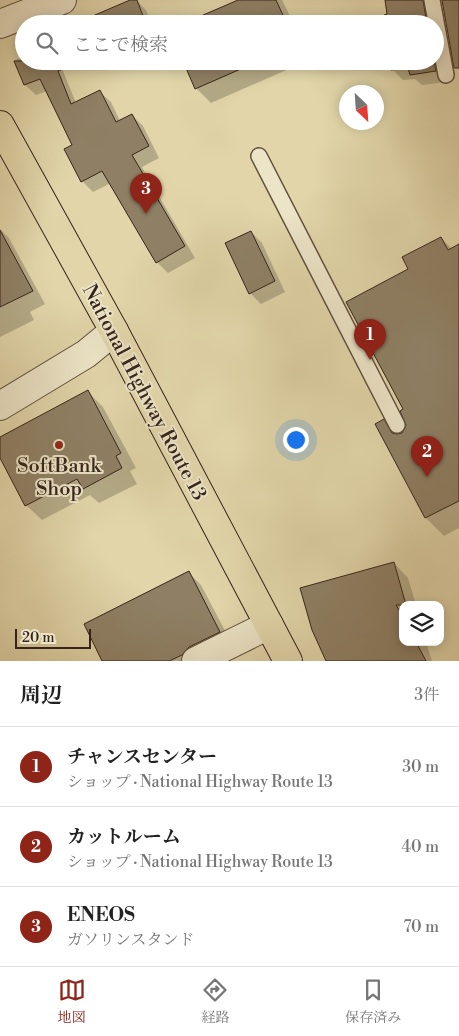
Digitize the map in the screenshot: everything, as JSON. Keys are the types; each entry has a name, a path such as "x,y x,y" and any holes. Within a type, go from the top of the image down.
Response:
{"highway":[{"name":"National Highway Route 13","path":"4,142 114,332 288,661"}],"street":[{"path":"23,15 62,0"},
{"path":"0,24 15,18"},
{"path":"0,406 86,354 114,332"},
{"path":"196,661 269,625"}],"lane":[{"path":"432,0 435,15"},
{"path":"444,64 446,75"},
{"path":"259,156 397,425"}],"building":[{"path":"130,0 137,0 143,15 95,15"},
{"path":"238,0 276,0 283,15 203,15"},
{"path":"385,0 423,0 426,15 384,15 387,14"},
{"path":"442,0 459,0 459,68 454,68"},
{"path":"18,70 60,70 58,71 71,104 100,90 116,122 132,114 149,146 132,155 185,246 156,263 102,171 81,182 64,149 72,145 40,79 24,85"},
{"path":"187,70 238,70 195,89"},
{"path":"409,70 436,71 410,75"},
{"path":"0,230 33,291 0,307"},
{"path":"251,231 275,281 249,294 225,243"},
{"path":"441,237 448,250 459,244 459,501 425,518 375,424 384,419 392,433 402,433 406,425 400,411 403,409 346,302 408,269 402,257"},
{"name":"SoftBank Shop","path":"88,390 121,453 116,456 122,468 83,489 77,479 25,506 0,458 0,437"},
{"path":"394,562 405,601 399,601 399,605 396,605 399,610 399,646 418,646 426,661 326,661 312,630 300,588"},
{"path":"189,571 220,632 189,647 182,655 169,661 102,661 84,624"}],"place":[{"name":"ENEOS","path":"146,214"},
{"name":"チャンスセンター","path":"370,360"},
{"name":"SoftBank Shop","path":"59,445"},
{"name":"カットルーム","path":"427,477"}]}
